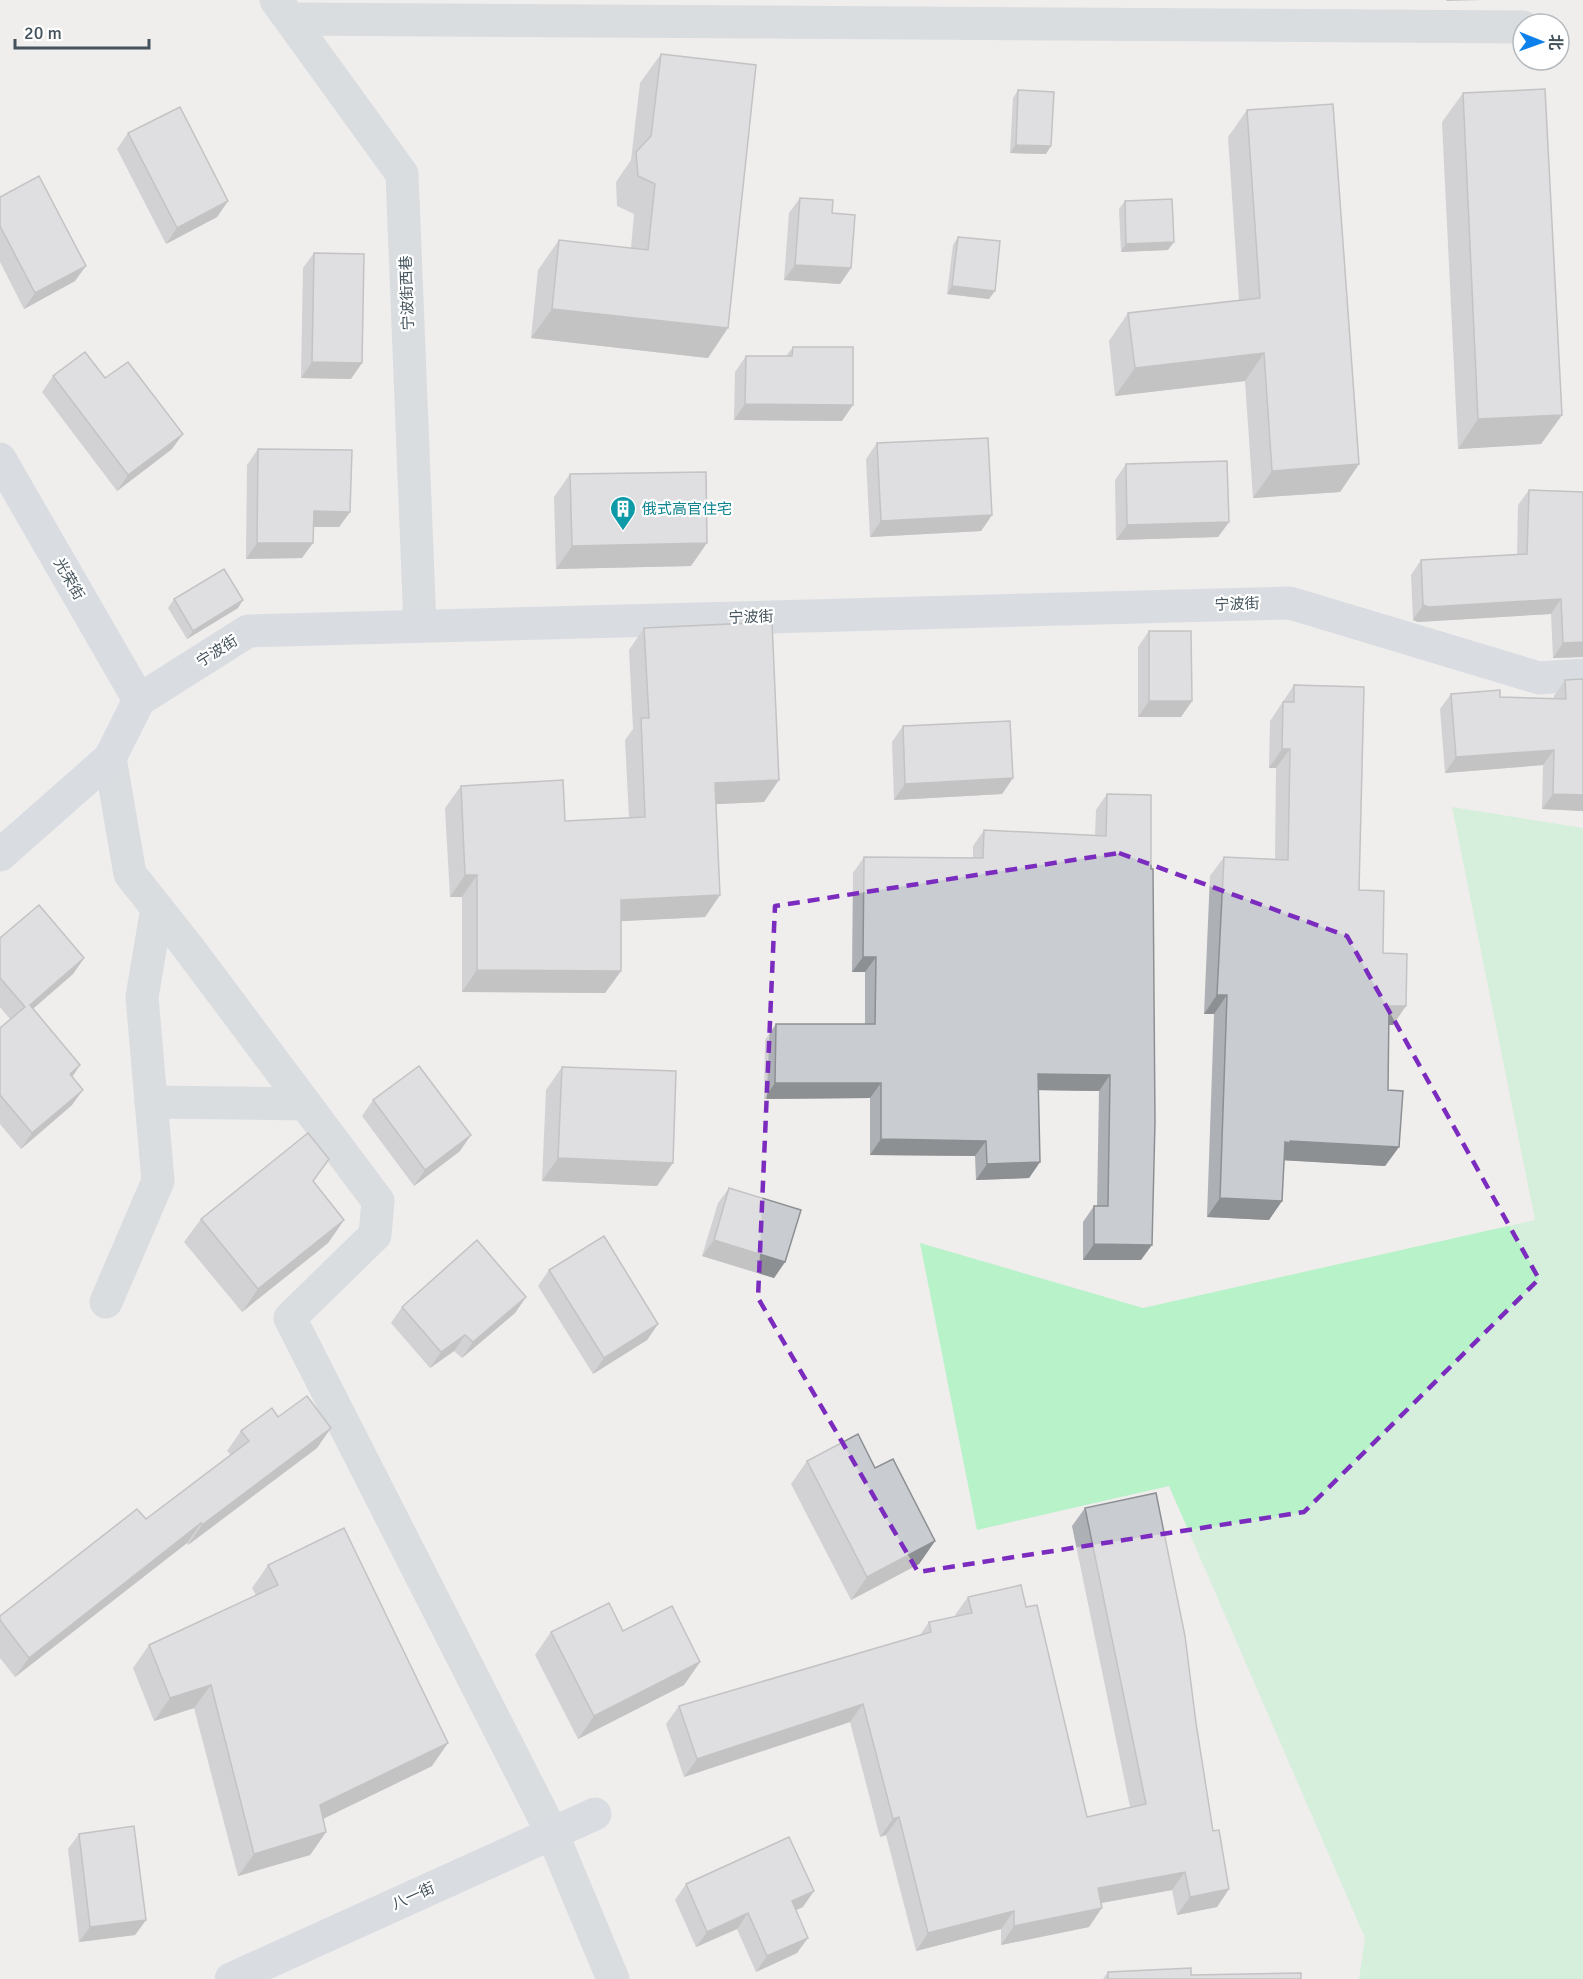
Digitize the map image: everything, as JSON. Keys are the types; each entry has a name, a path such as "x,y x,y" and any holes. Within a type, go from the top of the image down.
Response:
{"street":[{"path":"283,9 1511,27"},
{"name":"宁波街西巷","path":"283,9 402,174 420,626"},
{"name":"光荣街","path":"0,459 139,700"},
{"name":"宁波街","path":"139,700 248,632 1290,603 1539,678 1583,675"},
{"path":"0,855 110,758 139,700"},
{"path":"110,758 130,874 378,1201 375,1235 290,1318 552,1833 613,1979"},
{"path":"106,1302 158,1181 141,998 157,908"},
{"path":"151,1102 304,1104"},
{"name":"八一街","path":"231,1979 595,1814"}],"highlighted area":[{"path":"1119,853 1347,936 1539,1279 1304,1512 918,1572 758,1298 775,906"}],"green space":[{"path":"1452,807 1583,828 1583,1979 1359,1979 1365,1938 1169,1486 977,1530 920,1243 1143,1308 1535,1220"}],"building":[{"path":"661,54 756,65 728,328 552,309 559,240 648,250 655,184 638,176 636,152 651,136"},
{"path":"1545,89 1562,415 1478,419 1463,93"},
{"path":"1018,90 1054,92 1051,146 1016,145"},
{"path":"1333,104 1359,464 1272,471 1264,353 1135,368 1128,313 1260,298 1247,110"},
{"path":"180,107 228,201 177,228 128,133"},
{"path":"39,176 86,266 35,293 0,226 0,197"},
{"path":"800,198 833,200 832,213 855,215 851,268 795,265"},
{"path":"1172,199 1174,242 1126,244 1125,201"},
{"path":"958,237 1000,241 995,291 952,286"},
{"path":"314,253 364,254 362,363 312,362"},
{"path":"793,347 853,347 853,405 745,404 746,356 792,356"},
{"path":"85,352 105,378 128,362 183,434 128,475 53,376"},
{"path":"988,438 992,515 881,521 877,443"},
{"path":"258,449 352,450 350,512 314,511 313,543 257,543"},
{"path":"1227,461 1229,522 1127,525 1126,464"},
{"path":"706,472 707,543 572,546 570,474"},
{"path":"1529,490 1583,492 1583,642 1563,643 1561,599 1429,607 1423,605 1421,560 1527,554"},
{"path":"224,569 243,600 193,631 174,599"},
{"path":"772,622 779,780 715,783 720,895 621,900 621,971 477,970 477,875 465,875 461,786 563,780 565,821 645,817 641,718 649,718 644,628"},
{"path":"1149,631 1191,631 1192,701 1149,701"},
{"path":"1583,679 1583,795 1553,794 1554,750 1456,757 1451,694 1500,690 1500,697 1566,699 1565,680"},
{"path":"1294,685 1364,687 1359,890 1384,891 1383,953 1407,954 1406,1006 1389,1006 1388,1090 1403,1091 1399,1147 1285,1142 1282,1201 1220,1198 1227,995 1217,995 1224,857 1288,860 1290,749 1282,749 1283,702 1294,702"},
{"path":"1010,721 1013,778 905,784 903,726"},
{"path":"1107,794 1151,795 1155,1122 1152,1245 1094,1244 1094,1206 1108,1206 1110,1075 1038,1074 1040,1162 987,1164 986,1141 881,1139 881,1083 775,1083 776,1024 875,1024 876,957 863,957 864,857 983,858 984,830 1106,836"},
{"path":"39,905 84,958 30,1005 80,1065 70,1074 83,1090 32,1133 0,1095 0,1028 25,1007 0,978 0,938"},
{"path":"419,1066 471,1135 425,1170 373,1100"},
{"path":"562,1067 676,1071 673,1163 558,1158"},
{"path":"308,1133 329,1159 313,1181 344,1220 258,1289 201,1219"},
{"path":"729,1188 801,1210 785,1262 714,1240"},
{"path":"604,1236 658,1324 604,1358 549,1270"},
{"path":"477,1240 526,1297 473,1342 465,1335 441,1352 402,1307"},
{"path":"307,1396 331,1428 202,1525 201,1523 29,1658 0,1620 0,1616 137,1509 146,1519 249,1441 241,1431 272,1408 278,1417"},
{"path":"858,1434 875,1468 893,1459 935,1541 867,1577 807,1461"},
{"path":"1156,1493 1185,1636 1213,1831 1219,1830 1229,1889 1190,1897 1185,1872 1098,1888 1102,1908 1014,1926 1014,1911 928,1933 899,1817 893,1819 863,1704 697,1759 679,1706 931,1632 929,1622 972,1613 968,1597 1021,1585 1026,1607 1037,1605 1087,1817 1146,1804 1085,1508"},
{"path":"344,1528 448,1743 320,1805 326,1832 254,1854 211,1685 170,1698 149,1645 278,1585 268,1565"},
{"path":"609,1603 623,1631 672,1606 700,1662 594,1716 551,1632"},
{"path":"134,1826 146,1920 90,1927 79,1834"},
{"path":"789,1837 814,1891 792,1901 808,1938 767,1956 748,1913 707,1932 686,1884"},
{"path":"1191,1968 1191,1975 1301,1973 1301,1979 1108,1979 1108,1972"}],"place":[{"name":"俄式高官住宅","path":"623,532"}]}
